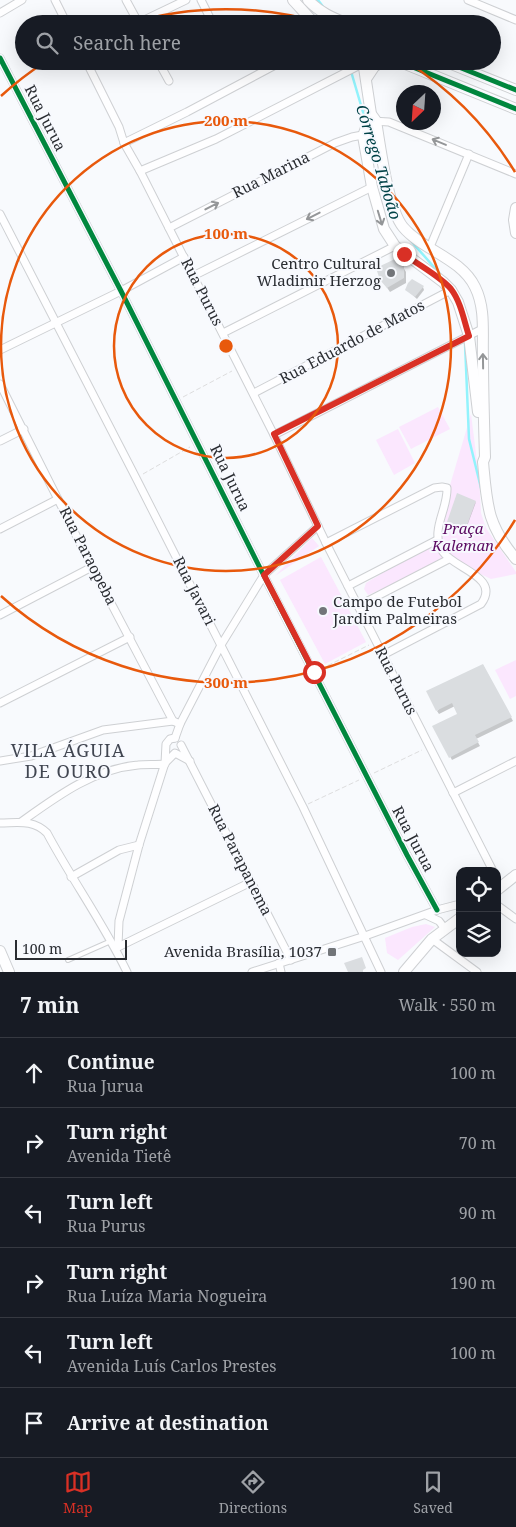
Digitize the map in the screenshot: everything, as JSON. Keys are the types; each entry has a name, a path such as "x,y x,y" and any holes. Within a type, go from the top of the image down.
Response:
{"street":[{"path":"0,13 22,0"},
{"path":"55,0 62,15"},
{"path":"126,0 134,15"},
{"path":"156,15 186,0"},
{"path":"201,0 208,15"},
{"path":"293,0 307,15"},
{"path":"308,0 327,15"},
{"path":"468,0 516,20"},
{"name":"Rua Jurua","path":"0,58 121,291 407,855 437,910"},
{"name":"Rua Purus","path":"90,70 124,143 254,393 326,543 491,867"},
{"path":"162,70 168,82"},
{"path":"124,143 266,70"},
{"path":"140,171 216,139 349,70"},
{"path":"365,70 371,119 378,132 387,181 398,220 414,237 463,271 474,286 483,311 485,457 483,462"},
{"path":"366,79 372,70"},
{"path":"420,70 516,109"},
{"path":"466,70 516,90"},
{"path":"371,119 403,127 516,174"},
{"path":"371,119 363,136 372,187 384,229 395,246 443,282 451,290 458,302 469,336 480,456 483,462 487,504 493,525 504,545 516,559"},
{"name":"Rua Marina","path":"169,228 335,143 352,137 378,132"},
{"path":"430,247 469,154"},
{"path":"193,276 372,187"},
{"path":"516,208 516,233"},
{"name":"Rua Javari","path":"0,214 303,807 381,972"},
{"path":"223,334 395,246"},
{"path":"0,350 184,258"},
{"name":"Rua Eduardo de Matos","path":"254,393 451,290"},
{"path":"274,434 482,329"},
{"name":"Rua Paraopeba","path":"0,384 92,567 177,723"},
{"path":"0,441 24,429"},
{"path":"326,543 434,488 447,488 447,496 438,526 437,540 449,559 482,579 486,589 485,598 481,604 383,655"},
{"path":"0,529 58,499"},
{"path":"115,945 119,921 139,845 165,764 174,754 179,752 181,745 176,738 177,723 221,645 264,575 318,526"},
{"path":"348,586 437,540"},
{"path":"358,606 449,559"},
{"path":"0,615 92,567"},
{"path":"0,703 130,637"},
{"path":"0,761 31,756 103,730 177,723"},
{"path":"165,764 166,744 168,740 176,738"},
{"name":"Rua Parapanema","path":"181,745 291,960"},
{"path":"166,749 170,753 190,761"},
{"path":"454,793 516,761"},
{"path":"20,822 72,787 103,773 137,765 165,764"},
{"path":"0,823 20,822 42,828 47,833 71,877 115,945 127,972"},
{"path":"71,877 119,850 139,845"},
{"path":"501,884 516,875"},
{"path":"115,945 251,882"},
{"path":"252,972 456,905"},
{"path":"501,908 516,919"},
{"path":"426,914 434,918 445,929"},
{"path":"404,972 432,939 456,921"},
{"path":"432,939 476,972"},
{"path":"0,951 9,972"},
{"path":"279,963 281,972"}],"lane":[{"path":"68,960 115,945"}],"path":[{"path":"176,401 239,367"},
{"path":"136,478 198,442"},
{"path":"314,672 376,641"}],"green space":[{"path":"438,407 450,429 411,449 399,427"},
{"name":"Praça Kaleman","path":"471,414 479,477 481,513 486,528 516,574 491,579 449,559 368,595 364,589 366,583 437,540 440,519"},
{"path":"398,429 415,463 394,475 376,440"},
{"path":"312,538 319,546 275,576"},
{"name":"Campo de Futebol Jardim Palmeiras","path":"321,557 366,642 325,664 280,580"},
{"path":"516,660 516,696 510,699 495,670"},
{"path":"426,924 435,927 398,960 387,953 385,938 412,927"}],"building":[{"name":"Centro Cultural Wladimir Herzog","path":"395,259 404,266 404,278 387,288 380,280 376,268"},
{"path":"412,279 424,286 415,297 405,290"},
{"path":"457,493 476,501 466,528 447,522"},
{"path":"483,664 512,717 475,735 479,742 449,758 432,726 457,714 452,703 436,711 426,691"},
{"path":"362,957 366,968 363,972 348,972 344,963"}],"waterway":[{"name":"Córrego Taboão","path":"318,0 324,8"},
{"name":"Córrego Taboão","path":"351,70 365,119"},
{"name":"Córrego Taboão","path":"370,134 378,162"},
{"name":"Córrego Taboão","path":"412,242 440,274"},
{"name":"Córrego Taboão","path":"465,343 469,439 481,488"}],"cycle path":[{"path":"0,58 121,291 407,855 437,910"},
{"path":"420,70 516,109"},
{"path":"466,70 516,90"}],"place":[{"name":"Centro Cultural Wladimir Herzog","path":"391,273"},
{"name":"Campo de Futebol Jardim Palmeiras","path":"323,611"},
{"name":"Avenida Brasília, 1037","path":"332,952"}],"district":[{"name":"VILA ÁGUIA DE OURO","path":"68,761"}],"route":[{"path":"314,672 264,575 318,526 274,434 469,336 458,302 451,290 404,254"}]}
